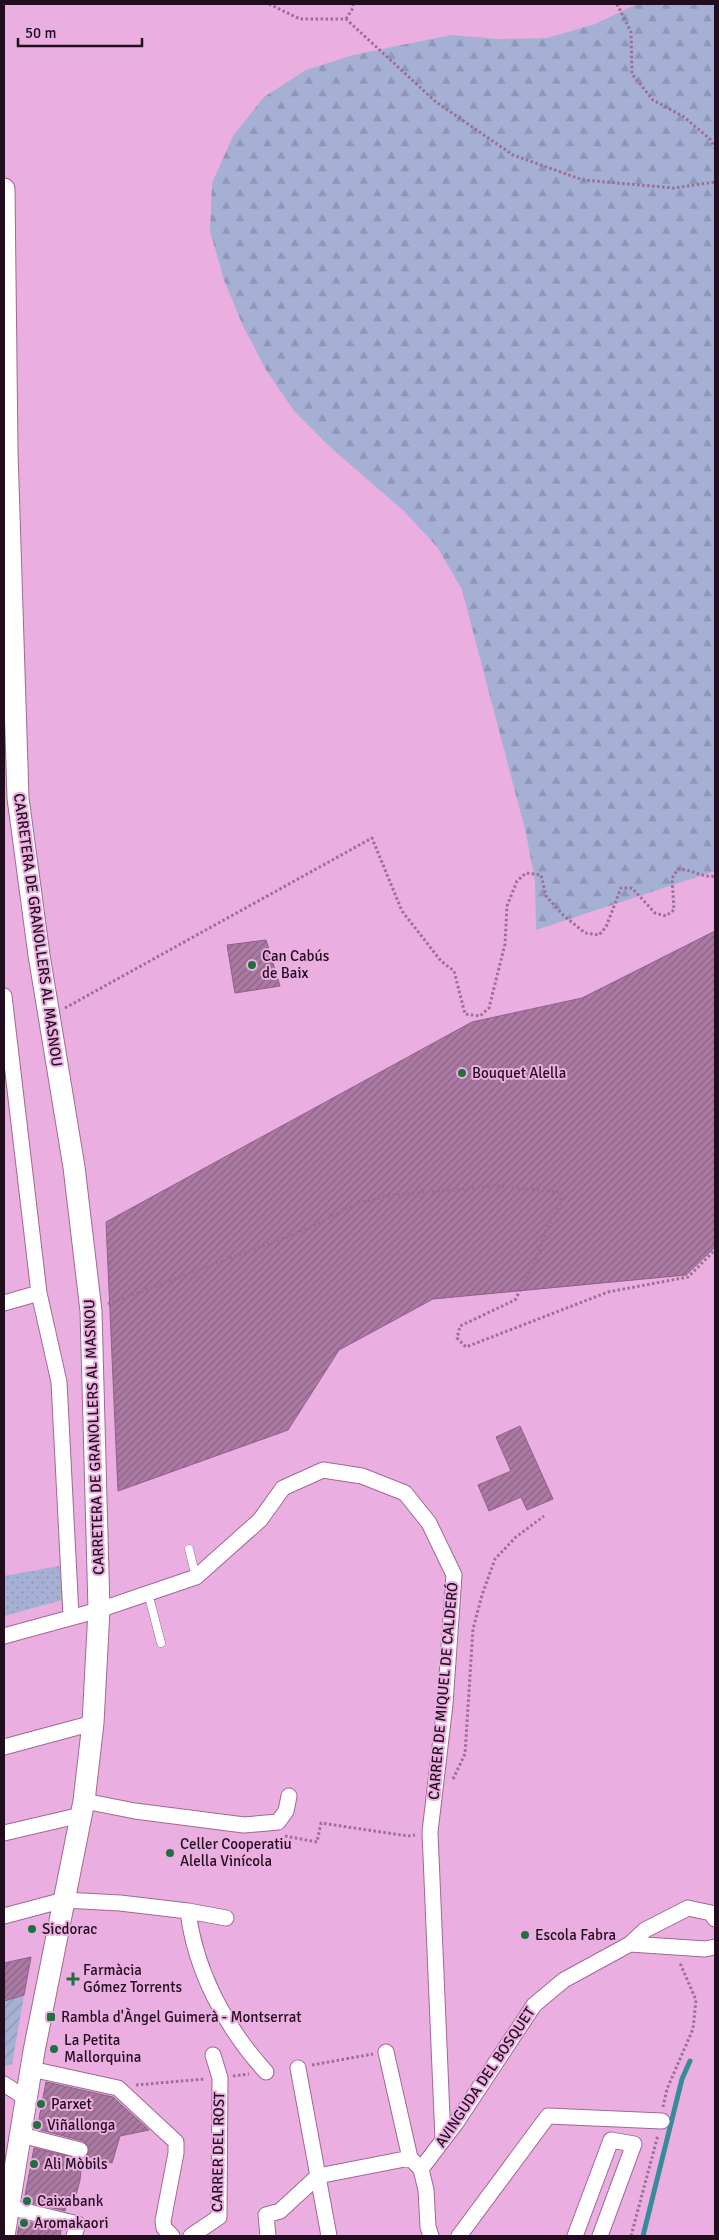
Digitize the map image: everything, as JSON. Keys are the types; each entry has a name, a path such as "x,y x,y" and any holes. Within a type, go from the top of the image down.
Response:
{"main road":[{"name":"CARRETERA DE GRANOLLERS AL MASNOU","path":"4,189 5,451 18,798 48,1017 74,1167 92,1311 99,1610 93,1723 82,1808 31,2069 11,2091 20,2135 4,2236"}],"street":[{"path":"4,996 39,1293 55,1358 61,1408 70,1616"},
{"path":"4,1303 39,1293"},
{"name":"CARRER DE MIQUEL DE CALDERÓ","path":"4,1636 70,1616 99,1610 196,1577 260,1520 283,1488 322,1470 362,1476 405,1493 429,1523 454,1575 445,1704 430,1832 443,2140"},
{"path":"4,1747 93,1723"},
{"path":"4,1832 82,1808 135,1811 244,1825 272,1823 278,1822 286,1811 289,1796"},
{"path":"4,1916 64,1900 120,1903 188,1911 226,1918"},
{"name":"AVINGUDA DEL BOSQUET","path":"421,2169 443,2140 534,2005 564,1980 630,1944 645,1930 688,1908 711,1913 715,1920"},
{"path":"188,1911 192,1940 204,1976 236,2032 251,2055 266,2072"},
{"path":"630,1944 674,1948 705,1949 715,1947"},
{"path":"386,2052 410,2158 421,2169 426,2190 428,2227 431,2236"},
{"name":"CARRER DEL ROST","path":"191,2236 219,2217 220,2078 213,2055"},
{"path":"298,2068 329,2236"},
{"path":"31,2069 118,2088 176,2142 176,2153 163,2221 164,2228 172,2236"},
{"path":"459,2236 548,2116 662,2118"},
{"path":"20,2135 80,2150"},
{"path":"611,2140 634,2144 599,2236 576,2232 611,2140"},
{"path":"268,2236 266,2215 280,2211 318,2176 410,2158"},
{"path":"8,2207 78,2224 74,2236"}],"lane":[{"path":"189,1549 196,1577"},
{"path":"148,1593 161,1644"}],"path":[{"path":"269,4 300,19 346,19 436,102 513,155 583,180 674,188 715,182"},
{"path":"346,19 353,8 353,4"},
{"path":"617,4 631,32 632,74 653,100 684,117 710,139 715,148"},
{"path":"48,1017 372,838 402,911 441,961 454,971 465,1014 480,1016 489,1008 505,944 507,906 516,882 526,873 541,875 546,896 585,933 599,936 606,928 621,888 632,888 655,913 666,916 674,910 672,878 678,869 690,869 706,877 715,876"},
{"path":"92,1311 305,1230 358,1204 394,1196 497,1186 560,1192 561,1202 547,1228 535,1262 515,1300 460,1326 457,1338 466,1347 608,1292 688,1276 715,1250"},
{"path":"434,1802 445,1796 465,1754 473,1628 495,1559 516,1537 544,1516"},
{"path":"272,1823 283,1836 317,1842 321,1823 408,1836 430,1832"},
{"path":"631,2236 662,2118 667,2089 693,2029 696,2000 674,1948"},
{"path":"124,2094 136,2085 220,2078"}],"green space":[{"path":"637,4 715,4 715,871 536,930 535,882 526,833 462,590 438,548 405,512 329,446 294,411 266,370 243,326 224,280 210,231 212,183 233,136 264,97 306,70 353,55 451,35 499,39 547,38 595,24"},
{"path":"64,1565 66,1599 4,1616 4,1576"},
{"path":"24,1995 12,2064 5,2066 4,2001"}],"building":[{"path":"715,931 715,1247 686,1275 433,1299 339,1350 288,1430 118,1491 106,1222 472,1022 582,998"},
{"name":"Can Cabús de Baix","path":"266,940 280,986 235,993 227,945"},
{"path":"520,1426 553,1499 527,1510 521,1497 489,1511 478,1485 511,1471 496,1437"},
{"path":"31,1957 24,1995 4,2001 4,1963"},
{"path":"46,2082 113,2097 149,2130 120,2136 112,2163 87,2156 89,2147 83,2141 37,2129"},
{"path":"34,2148 82,2159 80,2180 73,2206 66,2204 65,2211 24,2201"},
{"path":"20,2220 61,2230 60,2236 17,2236"}],"waterway":[{"path":"643,2236 682,2079 690,2061"}],"place":[{"name":"Can Cabús de Baix","path":"252,965"},
{"name":"Bouquet Alella","path":"462,1073"},
{"name":"Celler Cooperatiu Alella Vinícola","path":"170,1853"},
{"name":"Sicdorac","path":"32,1929"},
{"name":"Escola Fabra","path":"525,1935"},
{"name":"Farmàcia Gómez Torrents","path":"73,1979"},
{"name":"Rambla d'Àngel Guimerà - Montserrat","path":"51,2017"},
{"name":"La Petita Mallorquina","path":"54,2049"},
{"name":"Parxet","path":"41,2104"},
{"name":"Viñallonga","path":"37,2125"},
{"name":"Ali Mòbils","path":"34,2164"},
{"name":"Caixabank","path":"27,2201"},
{"name":"Aromakaori","path":"24,2223"}]}
